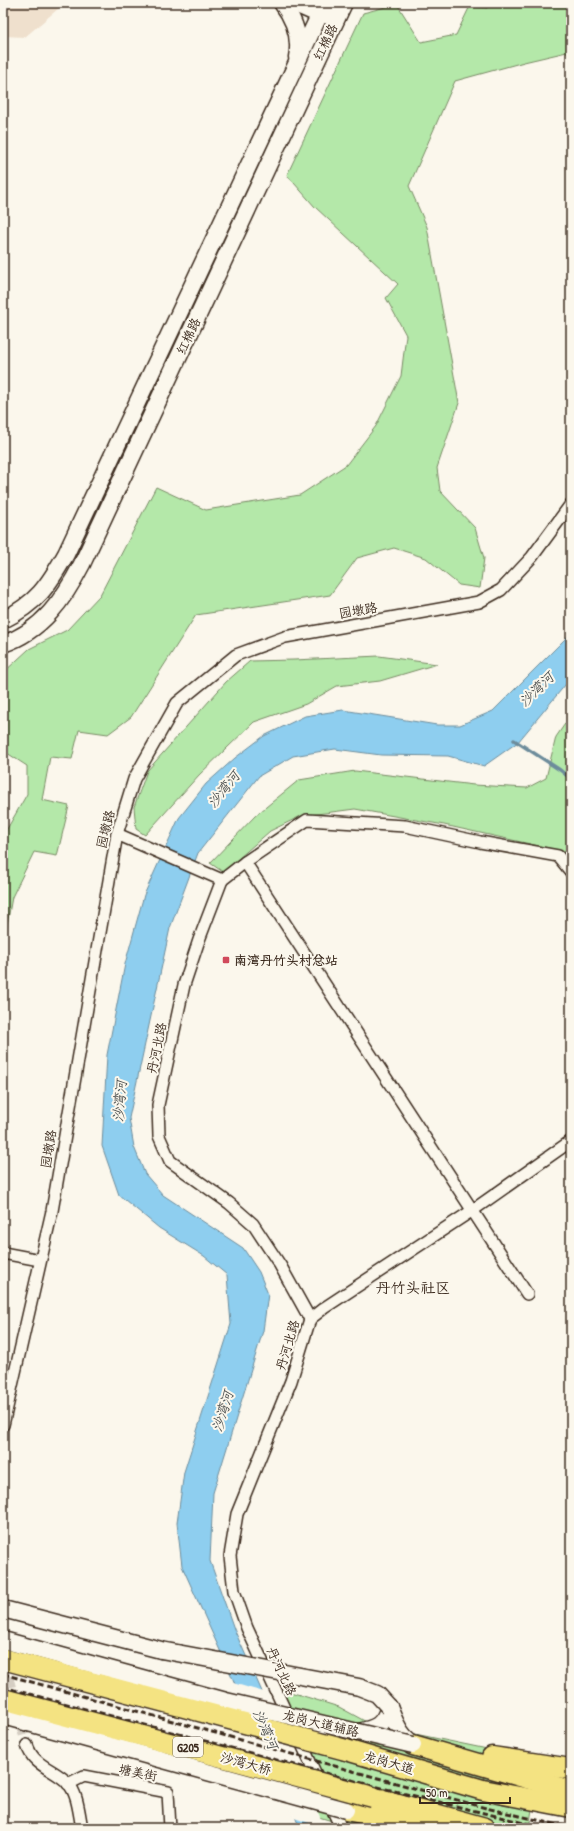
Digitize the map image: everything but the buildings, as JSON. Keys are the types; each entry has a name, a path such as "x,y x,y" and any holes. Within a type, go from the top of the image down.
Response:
{"highway":[{"path":"3,1659 122,1691 226,1701"},
{"name":"龙岗大道","path":"122,1691 346,1750 482,1790 571,1807"},
{"name":"沙湾大桥","path":"3,1699 485,1828"},
{"path":"413,1745 571,1769"},
{"path":"413,1745 571,1791"},
{"path":"343,1819 437,1828"}],"main road":[{"path":"282,3 289,13 298,38 299,51 296,64"},
{"path":"293,3 341,9"},
{"name":"红棉路","path":"3,620 20,611 39,596 66,554 323,7"},
{"name":"红棉路","path":"3,644 16,640 34,628 53,610 71,586 341,9"},
{"path":"3,1609 161,1650 359,1687 377,1694 389,1707 403,1736 413,1745"},
{"name":"龙岗大道辅路","path":"3,1640 226,1701 571,1782"},
{"path":"358,1732 375,1728 386,1718 389,1707"},
{"path":"3,1716 343,1819"}],"street":[{"name":"园墩路","path":"3,1425 52,1211 117,834 134,779 177,703 236,655 285,637 479,602 501,590 532,557 571,504"},
{"path":"117,834 222,880 245,862 307,820 405,826 480,842 558,856 571,872"},
{"path":"245,862 527,1294"},
{"name":"丹河北路","path":"222,880 198,940 184,985 158,1105 159,1136 170,1161 229,1204 252,1224 280,1265 310,1319 291,1381 237,1514 230,1556 234,1591 247,1628 343,1819"},
{"path":"310,1319 324,1308 473,1210 571,1141"},
{"path":"3,1253 40,1260"},
{"path":"27,1745 34,1759 68,1784 77,1801 82,1828"},
{"name":"塘美街","path":"68,1784 84,1776 168,1792 170,1828"}],"shaded area":[{"path":"3,3 65,3 25,37 3,36"}],"green space":[{"path":"489,3 571,3 571,51 455,81 409,186 427,227 459,403 437,468 440,491 475,528 484,558 480,588 459,585 426,558 394,548 357,558 330,595 196,615 131,717 108,734 79,730 72,759 50,757 42,800 69,806 57,856 34,852 12,897 3,947 3,836 27,794 27,766 7,753 3,713 3,673 29,649 67,630 100,595 156,487 206,510 300,495 346,465 376,426 401,376 406,335 386,298 398,284 315,207 287,175 363,13 397,4 421,42 456,35 470,6 487,8"},
{"path":"379,656 437,664 380,681 337,686 306,704 254,722 199,775 145,835 136,829 134,807 147,771 226,682 250,661"},
{"path":"571,715 571,853 444,825 355,809 301,816 270,831 223,872 210,863 255,816 299,780 355,771 474,785 527,788 546,778 556,737"},
{"path":"274,1687 339,1707 372,1725 540,1760 529,1828 355,1828 309,1814 305,1759 294,1726"}],"water":[{"name":"沙湾河","path":"571,633 571,678 518,742 484,766 448,756 381,755 335,749 293,756 259,776 198,853 170,928 129,1118 134,1147 145,1174 163,1195 243,1248 259,1272 268,1294 263,1331 213,1493 210,1561 234,1629 323,1828 300,1828 182,1566 177,1523 184,1472 231,1324 227,1275 204,1256 159,1228 119,1195 102,1146 107,1055 125,964 144,895 179,818 206,784 235,758 264,736 305,716 343,710 437,725 460,725 493,711"}],"pier":[{"path":"233,1683 264,1692 325,1828 294,1818"}],"waterway":[{"path":"514,740 560,770 571,779"}],"tunnel":[{"path":"3,1661 27,1745"}],"railway":[{"path":"3,1674 486,1808 571,1828"},
{"path":"3,1687 374,1786 545,1828"}],"place":[{"name":"南湾丹竹头村总站","path":"226,960"}],"district":[{"name":"丹竹头社区","path":"413,1287"}]}
